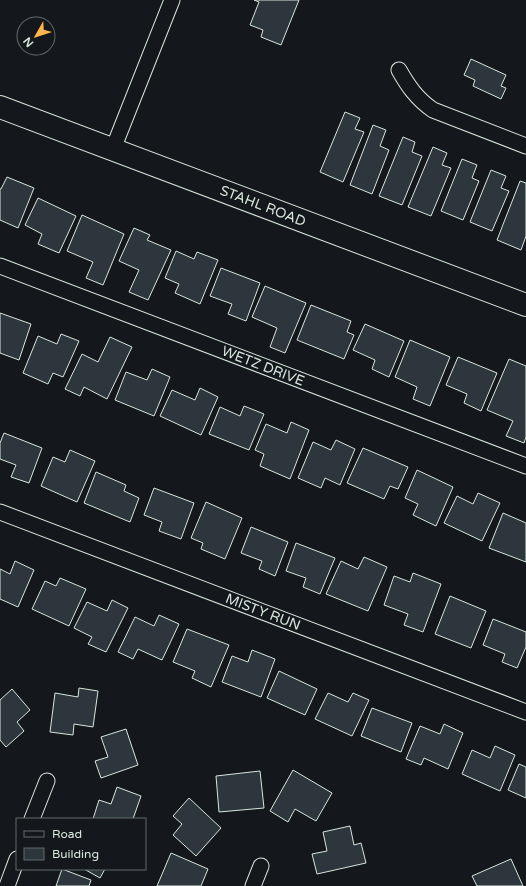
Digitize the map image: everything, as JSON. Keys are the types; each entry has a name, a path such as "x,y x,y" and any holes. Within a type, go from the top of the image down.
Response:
{"street":[{"path":"113,149 172,0"},
{"path":"399,70 409,88 421,101 433,110 526,146"},
{"name":"STAHL ROAD","path":"0,107 526,305"},
{"name":"WETZ DRIVE","path":"0,266 526,466"},
{"name":"MISTY RUN","path":"0,512 526,712"},
{"path":"32,818 47,781"},
{"path":"7,886 16,862"},
{"path":"253,886 260,866"}],"building":[{"path":"254,0 299,0 281,45 261,37 263,30 250,25 259,2"},
{"path":"471,59 506,75 501,86 506,88 501,99 473,86 475,80 464,75"},
{"path":"345,112 360,118 355,129 364,132 343,182 320,172"},
{"path":"373,125 386,130 380,146 389,150 372,194 350,185"},
{"path":"403,137 415,142 412,152 422,156 402,205 379,196"},
{"path":"433,147 447,153 442,165 451,168 431,216 408,207"},
{"path":"462,159 477,165 472,178 479,181 463,220 441,211"},
{"path":"491,170 506,176 501,188 509,191 492,231 470,222"},
{"path":"7,177 34,188 18,228 0,220 0,189"},
{"path":"520,181 526,183 526,236 521,250 497,240"},
{"path":"38,198 76,216 59,253 38,244 42,234 25,225"},
{"path":"82,215 124,234 103,285 86,278 93,262 67,251"},
{"path":"134,228 150,235 147,240 171,250 148,300 129,292 139,270 119,261"},
{"path":"176,251 194,259 197,252 218,260 200,304 175,293 179,284 165,278"},
{"path":"221,268 260,283 246,321 228,314 232,304 210,296"},
{"path":"265,286 306,303 285,353 270,347 277,328 252,317"},
{"path":"311,305 351,321 347,332 354,335 344,359 297,340"},
{"path":"0,313 31,324 19,360 0,353"},
{"path":"365,324 404,341 389,377 372,369 375,360 353,350"},
{"path":"61,334 79,341 63,377 53,373 48,384 23,373 38,336 57,344"},
{"path":"110,337 132,347 107,399 84,387 80,396 65,389 82,354 98,362"},
{"path":"410,340 450,357 430,406 413,399 417,387 395,377"},
{"path":"458,357 497,373 481,411 464,403 467,394 446,385"},
{"path":"509,359 526,366 526,437 524,443 506,436 513,421 487,410"},
{"path":"152,369 170,377 154,416 115,400 126,372 147,380"},
{"path":"200,388 218,397 201,435 160,416 172,390 195,400"},
{"path":"244,406 264,414 249,450 209,434 220,407 240,416"},
{"path":"291,422 309,430 290,479 260,466 264,454 255,450 266,424 287,433"},
{"path":"4,433 42,448 29,483 11,477 16,465 0,459 0,443"},
{"path":"336,440 355,449 340,485 325,478 321,488 298,478 313,442 331,450"},
{"path":"363,448 408,467 398,489 390,486 384,499 347,483"},
{"path":"70,450 95,461 77,502 41,486 53,457 65,462"},
{"path":"417,470 453,487 436,526 413,515 418,504 405,498"},
{"path":"96,472 126,485 124,491 139,498 130,522 84,503"},
{"path":"154,488 194,503 181,539 159,531 162,522 144,515"},
{"path":"478,493 500,503 482,541 444,523 457,496 473,504"},
{"path":"206,502 242,518 225,559 201,549 203,543 191,538"},
{"path":"503,513 526,523 526,562 489,548"},
{"path":"251,527 288,542 275,576 259,569 262,561 241,553"},
{"path":"296,543 335,558 320,594 303,587 306,578 286,571"},
{"path":"364,557 387,567 368,611 326,594 341,561 358,569"},
{"path":"15,561 34,570 18,607 0,599 0,569 10,574"},
{"path":"413,573 441,584 423,632 404,625 408,614 384,605 394,576 410,582"},
{"path":"60,578 86,589 69,626 32,609 45,581 56,586"},
{"path":"450,596 486,611 471,648 435,634"},
{"path":"112,600 128,608 106,652 88,644 92,637 74,628 87,602 107,611"},
{"path":"159,615 179,624 162,660 138,649 133,659 118,652 135,617 154,626"},
{"path":"493,619 526,632 526,647 517,668 502,662 505,654 483,645"},
{"path":"187,629 229,645 211,687 192,678 195,671 173,662"},
{"path":"252,650 275,659 261,697 222,682 232,656 248,662"},
{"path":"279,671 317,689 305,715 267,698"},
{"path":"79,688 98,691 93,727 74,724 73,735 50,732 55,693 78,697"},
{"path":"12,689 30,710 17,722 24,731 6,747 0,740 0,700"},
{"path":"328,693 348,702 353,693 369,700 352,736 315,719"},
{"path":"372,708 412,723 401,752 361,736"},
{"path":"444,724 463,733 448,769 424,758 421,765 406,759 420,726 440,734"},
{"path":"126,729 138,765 101,778 95,761 108,757 101,737"},
{"path":"495,746 515,755 500,791 462,774 472,750 490,758"},
{"path":"519,764 526,767 526,798 508,790"},
{"path":"293,770 332,793 316,821 295,809 288,822 270,811"},
{"path":"260,771 264,808 219,812 216,776"},
{"path":"117,787 141,796 133,818 93,818 99,800 111,804"},
{"path":"189,798 221,828 196,856 173,835 182,824 173,816"},
{"path":"350,826 354,845 361,843 366,863 317,874 312,854 327,851 323,832"},
{"path":"171,853 208,869 201,886 157,886"},
{"path":"511,859 523,886 477,886 472,876"},
{"path":"62,870 91,880 89,886 56,886"},
{"path":"86,870 104,870 100,878"}]}
